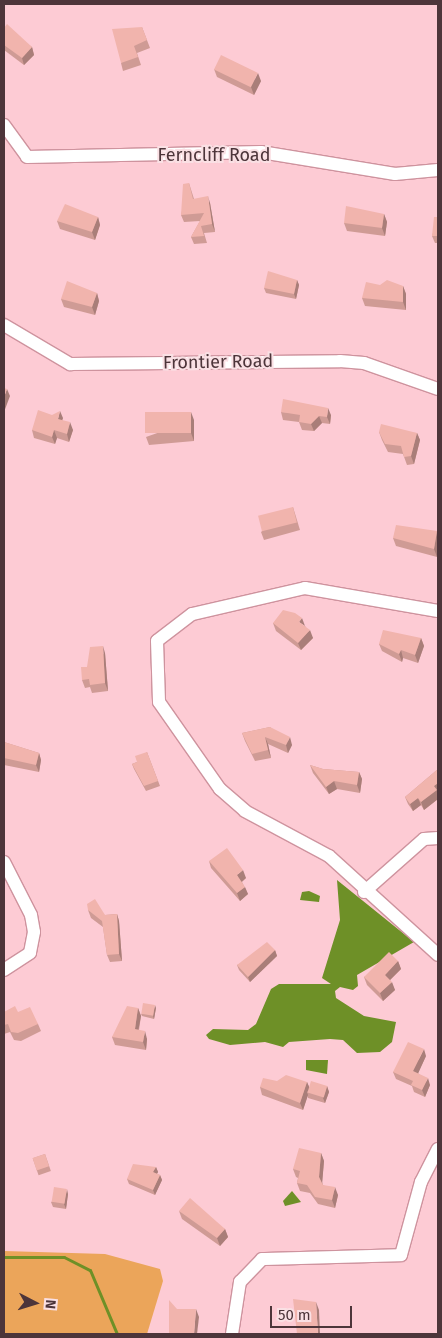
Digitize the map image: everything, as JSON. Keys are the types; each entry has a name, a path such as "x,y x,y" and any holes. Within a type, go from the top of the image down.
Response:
{"street":[{"name":"Ferncliff Road","path":"4,125 27,157 261,152 395,174 438,170"},
{"name":"Frontier Road","path":"4,325 70,364 340,361 364,363 438,389"},
{"path":"438,611 305,588 192,614 157,641 159,702 220,789 245,811 328,856 364,892 438,955"},
{"path":"364,892 424,839 438,838"},
{"path":"4,862 31,915 34,932 30,953 4,970"},
{"path":"232,1334 240,1282 256,1262 323,1255 401,1256 421,1182 438,1149"}],"shaded area":[{"path":"337,880 414,942 357,975 358,986 353,990 340,987 335,991 336,998 364,1016 396,1022 392,1042 380,1052 357,1053 343,1040 289,1042 283,1047 265,1042 230,1045 209,1039 206,1035 213,1029 248,1030 256,1024 271,989 279,984 331,984 322,978 340,920"},
{"path":"309,891 320,896 319,902 300,900 302,892"},
{"path":"306,1060 328,1060 327,1074 306,1070"},
{"path":"292,1191 301,1202 285,1206 283,1201"},
{"path":"4,1251 105,1254 160,1269 163,1281 147,1334 4,1334"}],"building":[{"path":"7,24 32,47 22,58 4,45 4,28"},
{"path":"142,27 147,40 134,46 138,57 121,63 112,29"},
{"path":"221,55 258,73 251,87 214,69"},
{"path":"189,183 193,199 208,196 212,224 201,226 204,236 191,237 204,213 181,215 183,184"},
{"path":"65,204 98,217 92,232 57,221"},
{"path":"346,206 384,214 382,228 344,223"},
{"path":"434,217 438,217 438,236 432,236"},
{"path":"268,271 297,280 294,294 264,288"},
{"path":"387,280 403,286 403,302 362,298 366,282 380,285"},
{"path":"67,281 97,293 92,307 61,299"},
{"path":"283,399 328,408 327,417 319,416 311,424 299,422 300,415 281,412"},
{"path":"38,410 52,415 60,411 58,419 70,422 67,434 54,430 52,437 32,430"},
{"path":"145,412 191,412 191,433 145,433"},
{"path":"381,424 417,433 411,456 404,457 401,446 385,444 379,432"},
{"path":"293,507 297,523 262,531 258,516"},
{"path":"396,525 437,531 434,549 393,538"},
{"path":"283,610 295,613 302,618 299,622 310,630 298,643 273,623"},
{"path":"383,630 421,638 415,655 401,650 399,654 379,644"},
{"path":"103,646 105,683 90,685 89,679 82,680 81,667 87,667 90,647"},
{"path":"270,727 290,737 286,745 265,737 268,750 252,754 242,733"},
{"path":"4,742 39,753 36,765 4,758"},
{"path":"147,752 158,781 144,786 132,764 137,762 135,756"},
{"path":"310,765 323,769 359,772 357,785 334,781 326,787"},
{"path":"438,769 438,783 434,786 437,790 421,802 418,798 410,804 405,797"},
{"path":"227,848 243,870 237,875 245,887 237,893 209,861"},
{"path":"95,899 105,915 117,914 119,954 107,955 102,921 88,910 87,904"},
{"path":"267,942 275,950 248,977 237,965"},
{"path":"389,952 398,961 385,975 392,982 380,993 364,977"},
{"path":"143,1003 155,1005 153,1016 141,1014"},
{"path":"15,1006 18,1012 30,1007 38,1024 18,1033 11,1032 8,1024 4,1025 4,1012"},
{"path":"127,1006 138,1008 135,1029 145,1031 143,1042 112,1037"},
{"path":"408,1042 424,1049 413,1071 428,1078 422,1090 411,1085 413,1081 393,1072"},
{"path":"286,1075 307,1082 300,1103 260,1087 263,1078 277,1081"},
{"path":"311,1081 327,1086 324,1097 307,1092"},
{"path":"299,1148 321,1153 319,1177 323,1185 335,1187 332,1200 315,1197 307,1185 297,1183 300,1171 293,1169"},
{"path":"45,1154 49,1166 37,1170 33,1158"},
{"path":"133,1164 156,1167 153,1172 160,1175 153,1190 127,1179"},
{"path":"54,1187 67,1189 64,1204 52,1202"},
{"path":"190,1198 225,1229 217,1238 179,1211"},
{"path":"293,1299 316,1302 318,1334 297,1334"},
{"path":"169,1300 177,1309 196,1309 194,1334 169,1334"}],"waterway":[{"path":"4,1257 64,1257 90,1270 117,1334"}]}
